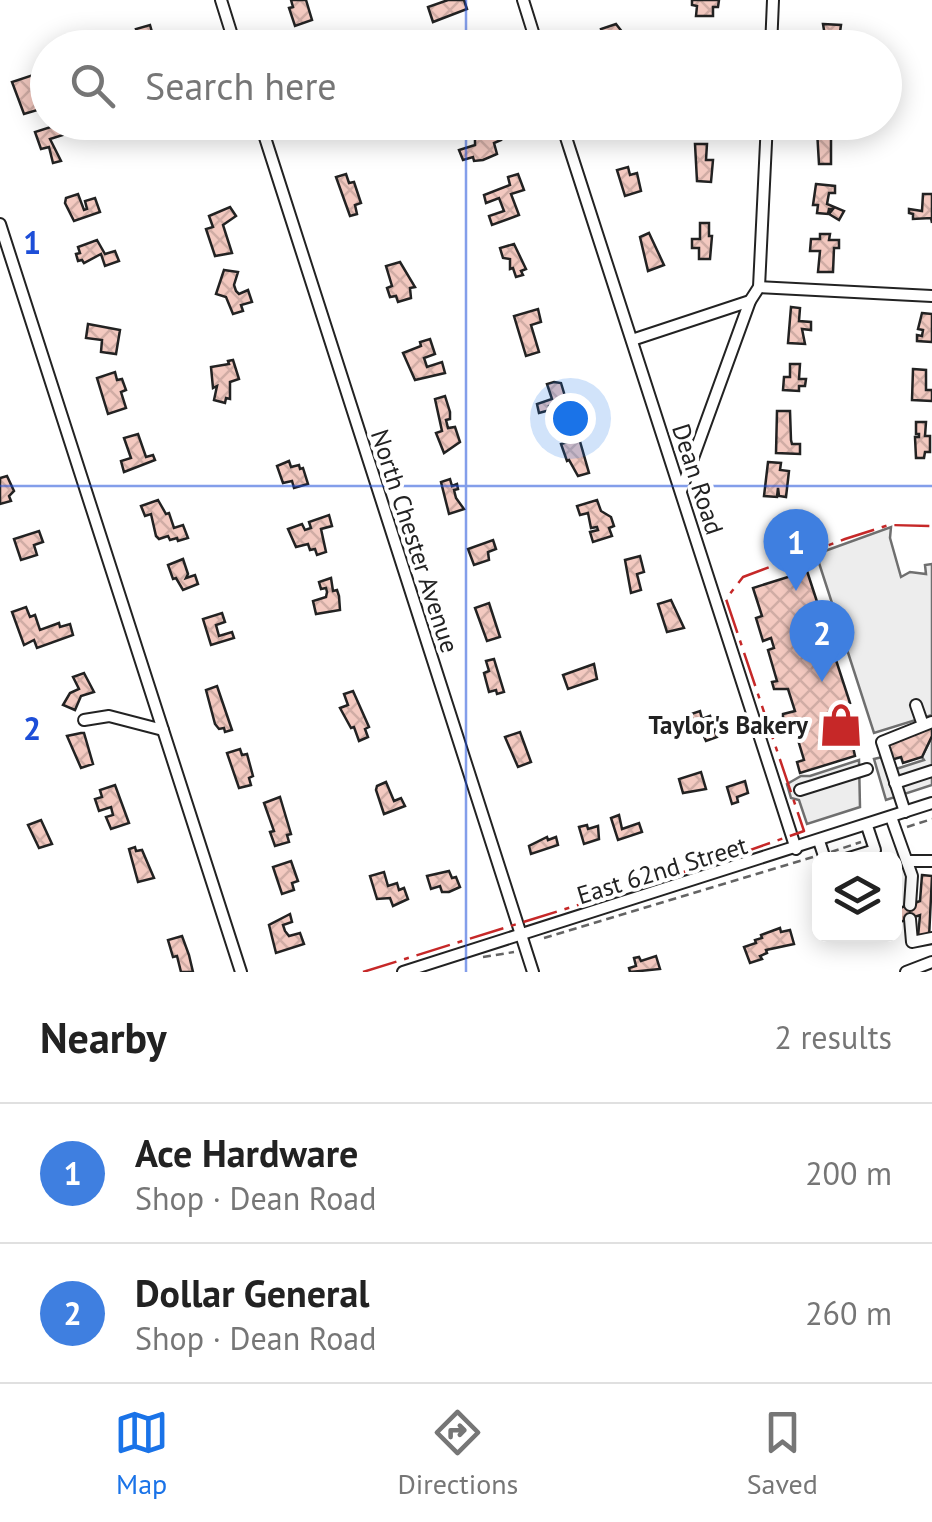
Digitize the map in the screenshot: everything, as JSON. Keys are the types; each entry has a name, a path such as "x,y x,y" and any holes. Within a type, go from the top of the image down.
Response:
{"street":[{"path":"221,0 230,30"},
{"path":"523,0 532,30"},
{"path":"771,30 773,0"},
{"name":"North Chester Avenue","path":"266,140 533,972"},
{"name":"Dean Road","path":"567,140 796,849"},
{"path":"681,492 750,301 759,287 766,140"},
{"path":"0,224 241,972"},
{"path":"759,287 932,296"},
{"path":"632,340 750,301"},
{"path":"906,812 882,742 928,724 916,705"},
{"path":"84,720 109,716 163,730"},
{"path":"800,790 866,769"},
{"path":"896,784 932,771"},
{"name":"East 62nd Street","path":"402,972 932,803"},
{"path":"891,817 912,876 910,905"},
{"path":"866,826 877,852"},
{"path":"819,841 822,852"},
{"path":"869,852 875,850"},
{"path":"906,861 932,861"},
{"path":"910,918 912,942 919,944 932,938"},
{"path":"908,972 932,962"}],"path":[{"path":"535,940 803,862"},
{"path":"482,957 517,951"}],"shaded area":[{"path":"891,527 890,538 901,577 910,572 926,574 925,565 932,564 932,715 874,733 819,563 822,552"},
{"path":"932,736 932,785 886,800 874,759 882,757 896,769 924,760"},
{"path":"859,760 860,807 807,824 799,800 791,798 787,784 801,776"}],"building":[{"path":"291,0 306,0 312,20 295,26 289,8 293,7"},
{"path":"448,0 464,0 467,9 433,22 428,7"},
{"path":"692,0 719,0 718,7 713,7 713,16 696,16 697,6 692,5"},
{"path":"616,24 621,30 601,30"},
{"path":"823,24 841,25 840,30 824,30"},
{"path":"30,76 30,112 24,114 12,82"},
{"path":"38,140 50,140 61,161 53,163 49,147 41,149"},
{"path":"475,140 501,140 494,143 497,154 483,160 463,160 459,150 475,145"},
{"path":"818,140 831,140 831,164 819,164"},
{"path":"695,144 707,144 706,160 713,160 711,182 697,181"},
{"path":"628,167 630,175 637,173 641,191 625,196 617,170"},
{"path":"346,174 349,183 354,182 361,203 355,205 357,214 350,216 336,177"},
{"path":"518,174 524,190 511,194 519,215 492,225 489,216 504,211 499,198 486,203 484,195 510,185 508,177"},
{"path":"816,184 835,186 827,204 844,211 839,220 829,214 833,209 828,214 817,213 818,205 813,205"},
{"path":"78,194 84,210 85,201 95,198 100,212 74,221 65,203 66,198"},
{"path":"923,194 932,194 932,223 931,218 913,219 909,213 909,209 922,211"},
{"path":"230,207 236,216 223,225 232,253 215,256 206,229 213,227 209,216"},
{"path":"700,223 709,223 710,259 699,259 699,248 692,248 692,239 700,239"},
{"path":"649,233 664,265 648,271 640,237"},
{"path":"820,234 830,234 829,240 839,240 839,248 834,248 833,272 818,272 820,251 810,251 811,239 820,239"},
{"path":"97,240 105,254 115,251 119,261 105,266 101,254 84,263 78,261 78,247"},
{"path":"514,244 526,269 516,277 510,269 510,259 503,258 500,248"},
{"path":"400,262 415,287 410,288 411,298 398,302 396,296 390,297 387,288 392,286 386,266"},
{"path":"224,270 238,272 234,285 239,294 248,290 252,302 241,305 243,311 233,314 226,297 216,294"},
{"path":"791,307 800,308 799,321 811,322 811,330 802,329 805,344 788,343"},
{"path":"538,309 541,322 531,325 539,352 526,356 514,316"},
{"path":"922,313 932,314 932,342 917,341 917,335 922,336 923,330 918,329"},
{"path":"88,324 120,330 116,354 101,352 102,340 86,338"},
{"path":"430,339 435,354 424,358 427,367 442,362 445,373 415,380 403,353"},
{"path":"233,360 239,379 230,382 230,399 226,398 225,403 214,400 217,386 213,388 211,367"},
{"path":"790,364 800,364 799,379 806,379 799,391 783,390 784,377 790,377"},
{"path":"913,369 926,370 926,390 932,390 932,401 912,400"},
{"path":"115,372 126,390 121,392 126,408 108,414 97,378"},
{"path":"561,383 570,413 558,417 554,404 549,406 550,410 539,413 537,404 552,399 547,384"},
{"path":"445,396 450,412 448,428 455,427 460,442 444,453 436,433 442,431 435,399"},
{"path":"777,411 790,411 791,440 792,444 800,444 800,454 776,453"},
{"path":"916,422 926,422 925,436 930,436 930,452 925,452 924,458 916,458"},
{"path":"138,434 146,457 153,455 155,460 124,472 121,461 131,458 124,438"},
{"path":"579,438 589,473 578,476 561,444"},
{"path":"289,461 291,467 303,468 308,484 294,488 292,481 283,483 277,466"},
{"path":"768,462 781,463 780,470 789,471 786,497 779,496 778,488 777,497 764,496"},
{"path":"7,476 14,491 9,496 11,501 0,504 0,478"},
{"path":"450,479 452,486 457,484 456,498 464,509 449,514 441,482"},
{"path":"158,500 169,513 174,528 183,525 188,538 178,541 156,536 151,514 145,516 141,506"},
{"path":"597,500 614,526 609,528 612,536 593,542 590,532 598,530 597,527 591,528 588,513 580,515 577,506"},
{"path":"329,515 332,526 321,529 326,552 317,555 308,544 296,547 288,529 302,524 305,530 311,528 309,522"},
{"path":"39,531 43,542 34,545 37,555 21,560 14,539"},
{"path":"493,540 496,549 488,552 489,560 474,565 468,549"},
{"path":"640,556 644,572 637,574 641,590 631,593 625,560"},
{"path":"183,559 186,578 195,575 198,584 183,590 168,565"},
{"path":"807,571 850,703 844,705 857,746 853,747 855,756 800,773 797,762 804,760 795,730 787,733 783,723 783,714 795,711 788,689 774,689 772,682 777,681 768,650 774,648 771,638 763,641 756,618 762,616 753,588"},
{"path":"331,578 340,610 316,614 313,601 326,597 327,592 319,582"},
{"path":"671,600 684,628 667,632 658,604"},
{"path":"489,603 500,637 487,641 475,608"},
{"path":"26,607 30,617 35,615 40,630 59,623 60,627 70,624 73,635 37,648 34,640 24,645 12,612"},
{"path":"222,613 225,622 216,625 219,636 232,632 234,638 211,645 203,619"},
{"path":"494,659 504,692 497,694 496,690 489,692 484,673 489,671 486,661"},
{"path":"594,664 597,679 568,689 563,675"},
{"path":"84,673 94,692 81,696 75,710 63,705 70,693 79,689 73,677"},
{"path":"217,686 232,730 225,732 215,724 206,690"},
{"path":"353,691 369,727 365,729 368,737 359,741 340,708 348,705 344,694"},
{"path":"700,711 702,719 710,716 717,737 706,741 699,722 694,724 691,714"},
{"path":"932,727 922,757 903,763 901,757 891,760 886,743"},
{"path":"520,732 531,762 518,767 505,737"},
{"path":"84,733 93,764 81,768 67,736"},
{"path":"240,749 242,755 247,754 253,776 249,778 251,785 239,788 227,753"},
{"path":"701,772 706,789 683,793 679,779"},
{"path":"745,781 748,793 732,804 727,787"},
{"path":"386,782 394,801 401,798 405,806 384,814 376,790"},
{"path":"115,785 129,823 111,829 106,817 113,815 111,807 99,811 95,799 102,797 100,790"},
{"path":"280,797 291,834 287,835 289,842 275,846 264,803"},
{"path":"619,815 622,829 639,823 642,832 618,840 611,818"},
{"path":"41,820 52,844 39,848 28,825"},
{"path":"587,825 588,829 598,826 599,839 584,844 579,827"},
{"path":"556,837 558,845 531,854 529,846"},
{"path":"135,847 136,851 142,850 154,878 138,882 129,849"},
{"path":"291,861 298,881 292,883 294,890 282,894 273,867"},
{"path":"449,871 460,887 449,892 442,892 440,886 431,889 427,876"},
{"path":"384,872 388,886 397,883 408,899 393,906 390,898 377,899 370,876"},
{"path":"922,875 932,876 929,938 918,937 920,915 902,921 902,907 920,901"},
{"path":"290,914 292,922 283,925 285,931 289,936 300,933 304,944 276,953 269,925"},
{"path":"780,928 781,932 790,930 794,944 766,950 760,956 762,959 750,963 744,947"},
{"path":"182,936 193,972 181,972 177,956 173,957 168,940"},
{"path":"656,956 660,969 630,972 629,968 636,966 634,958 641,961"}],"power":[{"path":"363,972 804,831 726,599 743,577 845,539 889,525 932,526"}],"place":[{"name":"Ace Hardware","path":"796,591"},
{"name":"Dollar General","path":"822,682"},
{"name":"Taylor's Bakery","path":"841,725"}]}
